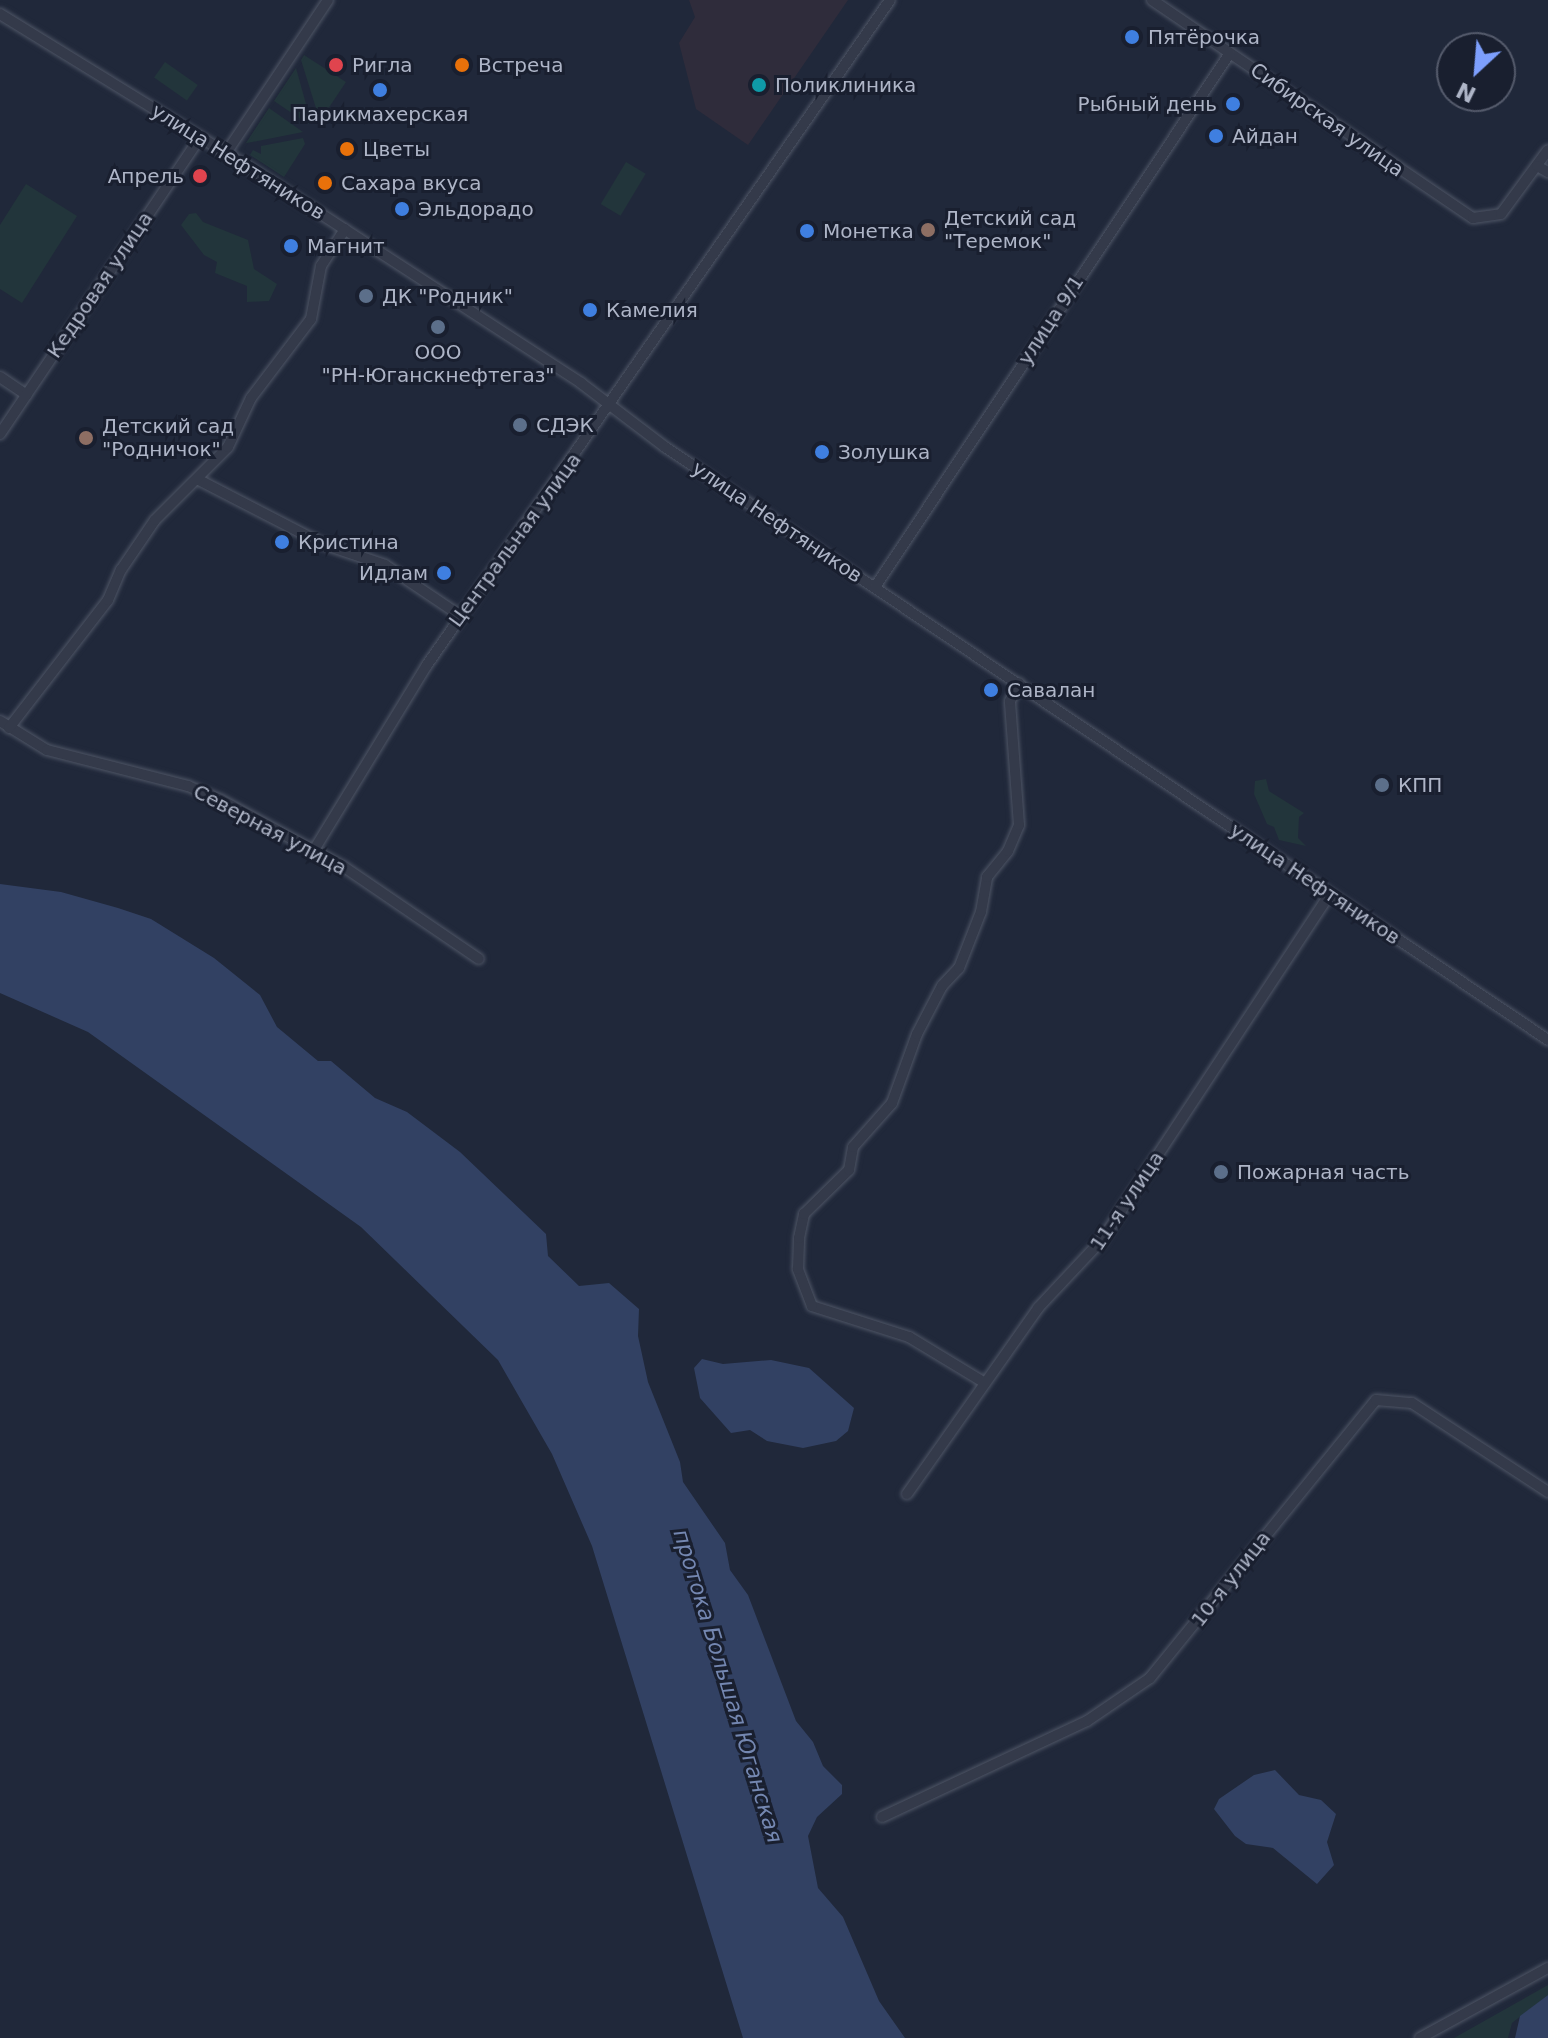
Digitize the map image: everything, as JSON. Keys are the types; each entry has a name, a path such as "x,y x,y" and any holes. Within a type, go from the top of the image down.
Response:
{"street":[{"path":"226,153 328,0"},
{"name":"Центральная улица","path":"314,850 461,616 611,405 890,0"},
{"name":"Сибирская улица","path":"1152,0 1463,213 1479,220 1501,214 1537,166"},
{"name":"улица Нефтяников","path":"0,14 345,229 611,405 875,587 1548,1040"},
{"name":"улица 9/1","path":"875,587 1230,53"},
{"name":"Кедровая улица","path":"0,434 200,137"},
{"path":"1548,150 1537,166 1548,172"},
{"path":"4,724 108,600 121,570 155,520 216,464 251,398 311,319 321,266 345,229"},
{"path":"0,377 27,395"},
{"path":"197,479 323,544 385,565 461,616"},
{"path":"985,1383 909,1337 812,1306 798,1269 799,1238 804,1214 849,1170 853,1147 892,1103 917,1034 942,986 959,968 981,912 987,877 1004,858 1019,825 1010,701 1019,683"},
{"name":"Северная улица","path":"4,724 47,750 203,791 314,850 479,959"},
{"name":"11-я улица","path":"907,1494 1038,1308 1101,1241 1330,894"},
{"name":"10-я улица","path":"882,1817 1087,1721 1150,1678 1376,1400 1412,1403 1548,1492"},
{"path":"1423,2037 1548,1968"}],"shaded area":[{"path":"689,0 848,0 748,145 696,109 679,43 695,17"},
{"path":"304,55 346,82 320,121 301,60"},
{"path":"165,62 198,85 187,101 154,78"},
{"path":"296,68 311,122 308,124 274,101"},
{"path":"269,108 303,132 246,143"},
{"path":"303,138 305,144 284,177 250,155 253,150 261,154 261,146"},
{"path":"626,162 646,174 620,216 601,204"},
{"path":"26,184 77,216 22,303 0,289 0,225"},
{"path":"196,213 203,222 248,240 254,269 277,284 269,301 247,302 247,286 215,273 217,262 204,255 181,225 189,214"},
{"path":"1266,779 1269,791 1304,813 1299,817 1298,838 1306,846 1279,840 1274,827 1267,824 1254,794 1255,781"},
{"path":"1548,1985 1548,1995 1512,2023 1508,2038 1454,2038"}],"water":[{"name":"протока Большая Юганская","path":"0,884 61,892 151,919 214,958 260,995 277,1027 318,1061 331,1061 375,1098 407,1112 460,1152 546,1234 548,1256 579,1286 609,1283 639,1309 638,1336 648,1382 680,1462 683,1482 725,1543 730,1570 748,1595 796,1721 813,1742 823,1766 842,1785 842,1794 817,1817 808,1836 818,1888 843,1917 879,2001 905,2038 743,2038 592,1546 552,1454 498,1360 361,1227 88,1032 0,993"},
{"path":"702,1359 723,1364 771,1360 809,1368 854,1408 848,1431 836,1441 803,1448 767,1441 750,1430 731,1433 700,1398 694,1368"},
{"path":"1275,1770 1299,1795 1321,1800 1336,1814 1327,1842 1334,1865 1317,1884 1273,1848 1246,1844 1235,1836 1214,1809 1219,1799 1254,1775"},
{"path":"1548,1995 1548,2038 1515,2038 1520,2016"}],"place":[{"name":"Пятёрочка","path":"1132,37"},
{"name":"Ригла","path":"336,65"},
{"name":"Встреча","path":"462,65"},
{"name":"Поликлиника","path":"759,85"},
{"name":"Парикмахерская","path":"380,90"},
{"name":"Рыбный день","path":"1233,104"},
{"name":"Айдан","path":"1216,136"},
{"name":"Цветы","path":"347,149"},
{"name":"Апрель","path":"200,176"},
{"name":"Сахара вкуса","path":"325,183"},
{"name":"Эльдорадо","path":"402,209"},
{"name":"Детский сад \"Теремок\"","path":"928,230"},
{"name":"Монетка","path":"807,231"},
{"name":"Магнит","path":"291,246"},
{"name":"ДК \"Родник\"","path":"366,296"},
{"name":"Камелия","path":"590,310"},
{"name":"ООО \"РН-Юганскнефтегаз\"","path":"438,327"},
{"name":"СДЭК","path":"520,425"},
{"name":"Детский сад \"Родничок\"","path":"86,438"},
{"name":"Золушка","path":"822,452"},
{"name":"Кристина","path":"282,542"},
{"name":"Идлам","path":"444,573"},
{"name":"Савалан","path":"991,690"},
{"name":"КПП","path":"1382,785"},
{"name":"Пожарная часть","path":"1221,1172"}]}
